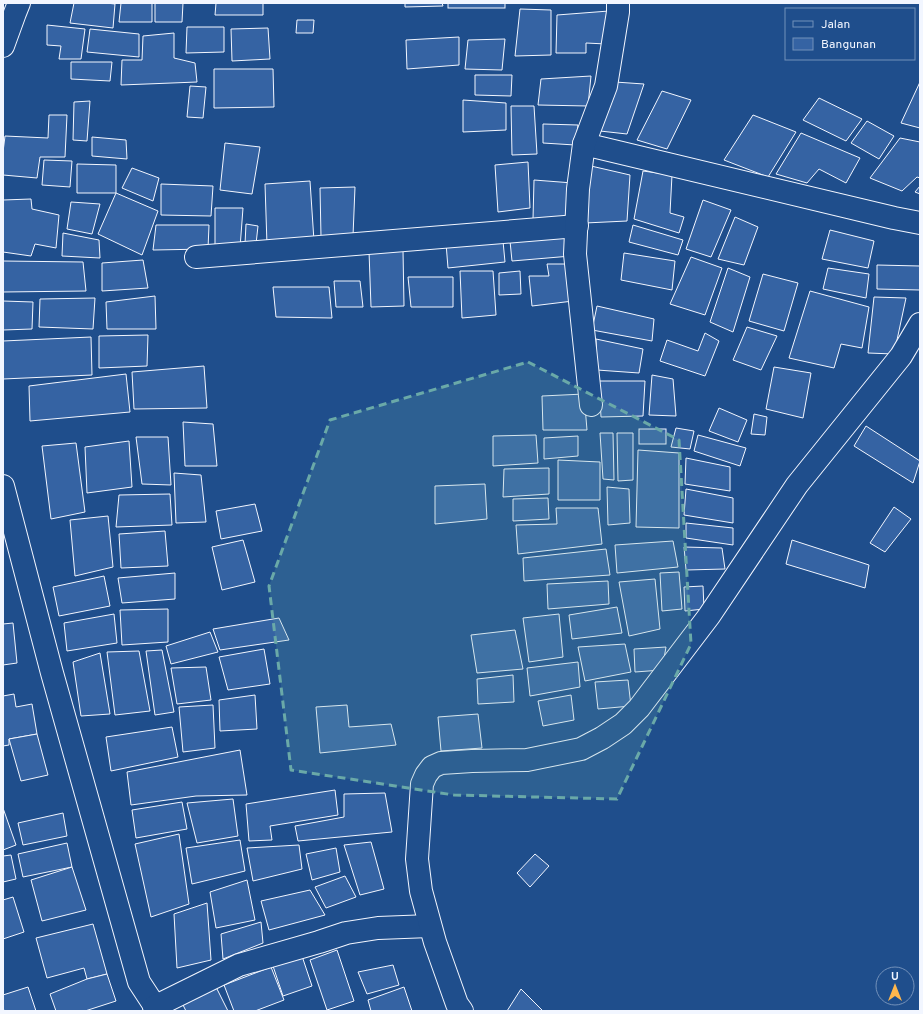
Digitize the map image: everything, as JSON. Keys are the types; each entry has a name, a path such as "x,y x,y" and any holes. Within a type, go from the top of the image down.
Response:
{"street":[{"path":"3,46 19,3"},
{"path":"591,405 575,254 578,189 584,144 606,86 618,12 618,3"},
{"path":"584,144 894,218 920,222"},
{"path":"196,257 577,226"},
{"path":"462,1011 457,1004 435,942 421,891 417,859 422,784 426,775 432,767 441,763 527,760 580,749 602,738 623,724 639,708 704,622 797,485 901,356 920,324"},
{"path":"3,486 52,672 132,958 140,982 156,1009 239,964 346,933 378,928 430,926"}],"highlighted area":[{"path":"528,362 679,440 691,644 617,799 454,795 291,770 269,586 330,420"}],"building":[{"path":"74,3 115,4 113,28 70,23"},
{"path":"121,3 152,3 152,22 119,22"},
{"path":"155,3 183,3 182,22 155,22"},
{"path":"216,3 263,3 263,15 215,15"},
{"path":"405,3 442,3 443,6 405,7"},
{"path":"448,3 505,3 505,8 448,8"},
{"path":"520,9 551,10 551,55 515,56"},
{"path":"609,11 606,44 586,43 586,53 556,53 557,15"},
{"path":"297,20 314,20 313,33 296,33"},
{"path":"47,25 85,29 81,59 59,59 61,46 47,45"},
{"path":"187,27 224,27 224,52 186,53"},
{"path":"268,28 270,59 232,61 231,29"},
{"path":"90,29 139,34 139,57 87,52"},
{"path":"174,33 174,58 195,63 197,82 121,85 122,60 142,60 143,36"},
{"path":"459,37 459,65 407,69 406,40"},
{"path":"505,39 502,70 465,69 468,40"},
{"path":"71,62 112,62 110,81 71,79"},
{"path":"214,69 273,69 274,107 214,108"},
{"path":"475,75 512,75 511,96 475,95"},
{"path":"591,76 588,106 538,105 541,79"},
{"path":"615,82 644,84 627,134 600,131"},
{"path":"920,82 920,128 901,123"},
{"path":"190,86 206,87 203,118 187,117"},
{"path":"662,91 691,100 667,149 637,140"},
{"path":"819,98 862,119 846,141 803,120"},
{"path":"463,100 506,103 506,130 463,132"},
{"path":"90,101 87,141 73,140 74,102"},
{"path":"511,106 534,106 537,154 512,155"},
{"path":"49,115 67,115 65,157 40,157 37,178 3,175 5,136 48,138"},
{"path":"753,115 796,132 768,177 724,160"},
{"path":"867,121 894,136 879,159 851,143"},
{"path":"543,124 578,125 575,145 543,143"},
{"path":"801,133 860,158 846,183 819,169 807,183 776,174"},
{"path":"92,137 126,140 127,159 92,156"},
{"path":"900,138 920,142 920,178 917,177 902,191 870,178"},
{"path":"225,143 260,147 252,194 220,190"},
{"path":"44,160 72,161 70,187 42,185"},
{"path":"528,162 530,208 498,212 495,165"},
{"path":"77,164 116,165 116,193 77,193"},
{"path":"591,166 630,175 627,221 585,223"},
{"path":"132,168 159,178 153,201 122,188"},
{"path":"643,171 672,175 670,213 684,217 679,233 634,219"},
{"path":"534,180 573,183 573,220 533,219"},
{"path":"310,181 314,241 267,245 265,184"},
{"path":"161,184 213,186 211,216 161,215"},
{"path":"920,186 920,194 915,192"},
{"path":"355,187 353,236 321,237 320,188"},
{"path":"116,193 158,211 142,255 98,234"},
{"path":"31,199 32,209 59,215 56,248 35,244 31,256 3,252 3,200"},
{"path":"703,200 731,210 711,257 686,249"},
{"path":"71,202 100,204 92,234 67,229"},
{"path":"215,208 243,208 240,248 215,248"},
{"path":"735,217 758,227 744,265 718,259"},
{"path":"246,224 258,226 256,244 245,244"},
{"path":"156,225 209,225 208,249 153,250"},
{"path":"633,225 683,240 678,255 629,242"},
{"path":"830,230 874,241 868,268 822,259"},
{"path":"63,233 99,240 100,258 62,256"},
{"path":"570,234 571,256 512,261 510,241"},
{"path":"503,241 505,262 448,268 446,243"},
{"path":"403,250 404,306 371,307 369,251"},
{"path":"624,253 675,261 672,290 621,280"},
{"path":"691,257 722,268 705,315 670,304"},
{"path":"143,260 148,288 102,291 102,263"},
{"path":"3,261 83,262 86,291 3,292"},
{"path":"547,264 570,264 573,301 532,306 529,276 549,276"},
{"path":"877,265 920,266 920,290 877,289"},
{"path":"728,268 750,277 733,332 710,322"},
{"path":"828,268 869,274 866,298 823,289"},
{"path":"460,271 493,271 496,315 462,318"},
{"path":"520,271 521,294 499,295 499,273"},
{"path":"763,274 798,283 784,331 749,321"},
{"path":"408,277 453,277 453,307 411,307"},
{"path":"334,281 360,281 363,307 336,307"},
{"path":"273,287 329,287 332,318 276,317"},
{"path":"810,291 869,307 862,348 841,344 834,368 789,358"},
{"path":"155,296 156,329 107,329 106,302"},
{"path":"874,297 906,298 894,354 868,353"},
{"path":"95,298 93,329 39,327 40,299"},
{"path":"3,301 33,302 32,329 3,330"},
{"path":"597,306 654,319 652,341 592,330"},
{"path":"747,327 777,336 761,370 733,360"},
{"path":"705,333 719,341 705,376 660,361 667,340 698,351"},
{"path":"148,335 147,366 99,368 99,336"},
{"path":"91,337 92,375 3,379 3,341"},
{"path":"596,339 643,349 639,373 597,370"},
{"path":"204,366 207,408 134,409 132,372"},
{"path":"774,367 811,373 803,418 766,409"},
{"path":"126,374 130,412 30,421 29,386"},
{"path":"652,375 673,379 676,416 649,415"},
{"path":"599,381 645,381 643,416 601,417"},
{"path":"584,394 587,430 543,430 542,396"},
{"path":"719,408 747,420 738,442 709,431"},
{"path":"754,414 767,417 765,435 751,434"},
{"path":"183,422 213,424 217,466 185,466"},
{"path":"866,426 920,461 913,483 854,446"},
{"path":"676,428 694,431 690,449 671,447"},
{"path":"639,429 666,429 666,444 639,444"},
{"path":"600,433 613,433 614,480 603,479"},
{"path":"617,433 633,433 633,480 618,481"},
{"path":"536,435 538,463 493,466 493,436"},
{"path":"698,435 746,448 740,466 694,451"},
{"path":"578,436 578,456 544,459 544,438"},
{"path":"136,437 168,437 171,485 142,484"},
{"path":"129,441 132,487 87,493 85,447"},
{"path":"76,443 85,512 51,519 42,446"},
{"path":"638,450 679,453 679,528 636,527"},
{"path":"686,458 730,467 730,491 685,484"},
{"path":"558,460 600,462 600,500 558,500"},
{"path":"549,468 549,494 503,497 504,469"},
{"path":"174,473 201,475 206,522 176,523"},
{"path":"485,484 487,519 435,524 435,486"},
{"path":"607,487 629,489 630,523 608,525"},
{"path":"686,489 733,498 733,523 684,515"},
{"path":"170,494 172,525 116,527 119,495"},
{"path":"548,498 549,519 513,521 513,499"},
{"path":"255,504 262,531 221,539 216,511"},
{"path":"894,507 911,519 885,552 870,543"},
{"path":"556,508 598,508 602,544 518,554 516,525 557,524"},
{"path":"108,516 113,567 75,576 70,520"},
{"path":"686,523 733,528 733,545 686,538"},
{"path":"165,531 168,566 121,568 119,534"},
{"path":"243,540 255,582 222,590 212,547"},
{"path":"792,540 869,565 865,588 786,564"},
{"path":"673,541 678,567 617,573 615,545"},
{"path":"684,547 722,548 725,569 686,570"},
{"path":"606,549 610,575 524,581 523,558"},
{"path":"679,572 682,609 662,611 660,573"},
{"path":"175,573 175,599 122,603 118,578"},
{"path":"104,576 110,606 59,616 53,587"},
{"path":"655,579 660,629 629,636 619,582"},
{"path":"608,581 609,604 548,609 547,584"},
{"path":"703,586 704,609 685,611 684,587"},
{"path":"617,607 622,633 572,639 569,615"},
{"path":"168,609 168,642 122,645 120,610"},
{"path":"114,614 117,643 67,651 64,623"},
{"path":"559,614 563,657 529,662 523,618"},
{"path":"279,618 289,640 220,650 213,629"},
{"path":"13,623 17,663 3,665 3,624"},
{"path":"515,630 523,669 477,673 471,635"},
{"path":"210,632 218,652 171,664 166,646"},
{"path":"625,644 631,672 585,681 578,647"},
{"path":"666,647 662,670 635,672 634,649"},
{"path":"264,649 270,684 228,690 219,657"},
{"path":"162,650 174,712 155,715 146,651"},
{"path":"139,651 150,711 115,715 107,652"},
{"path":"100,653 110,714 81,716 73,662"},
{"path":"578,662 580,687 530,696 527,668"},
{"path":"206,667 211,700 177,704 171,668"},
{"path":"513,675 514,702 478,704 477,679"},
{"path":"628,680 631,706 598,709 595,682"},
{"path":"14,694 16,707 32,704 37,734 9,739 9,745 3,746 3,696"},
{"path":"255,695 257,729 220,731 219,700"},
{"path":"571,695 574,720 543,726 538,701"},
{"path":"213,705 215,748 183,752 179,707"},
{"path":"347,705 349,727 391,724 396,745 320,753 316,707"},
{"path":"478,714 482,748 441,751 438,717"},
{"path":"172,727 178,757 111,771 106,737"},
{"path":"37,734 48,775 21,781 9,739"},
{"path":"240,750 247,795 196,796 131,805 127,772"},
{"path":"335,790 338,815 270,826 272,840 249,841 246,804"},
{"path":"385,793 392,832 298,841 295,826 344,817 344,794"},
{"path":"233,799 238,836 197,843 187,803"},
{"path":"182,802 187,829 136,838 132,810"},
{"path":"3,808 16,845 3,850"},
{"path":"63,813 67,836 23,845 18,823"},
{"path":"179,834 189,904 151,917 135,844"},
{"path":"240,840 245,871 192,884 186,848"},
{"path":"371,842 384,889 360,895 344,845"},
{"path":"67,843 72,867 23,877 18,854"},
{"path":"299,845 302,869 253,881 247,848"},
{"path":"336,848 340,872 312,880 306,854"},
{"path":"535,854 549,866 530,887 517,873"},
{"path":"11,855 16,879 3,882 3,856"},
{"path":"72,867 86,910 42,921 31,880"},
{"path":"345,876 356,897 326,908 315,887"},
{"path":"247,880 255,920 216,928 210,892"},
{"path":"310,890 325,915 269,930 261,901"},
{"path":"13,897 24,932 3,939 3,900"},
{"path":"207,903 211,960 177,968 174,914"},
{"path":"261,922 263,943 223,959 221,934"},
{"path":"93,924 107,974 87,979 84,968 47,978 36,938"},
{"path":"337,950 354,1001 327,1010 310,960"},
{"path":"301,953 312,986 283,996 272,963"},
{"path":"393,965 399,985 367,994 358,972"},
{"path":"271,967 284,1000 255,1011 234,1011 224,985"},
{"path":"107,974 116,1001 85,1011 56,1011 50,994 87,979"},
{"path":"215,985 228,1011 186,1011 181,1001"},
{"path":"28,987 36,1011 4,1011 3,995"},
{"path":"404,987 412,1011 371,1011 368,1000"},
{"path":"521,989 543,1011 507,1011"}]}
